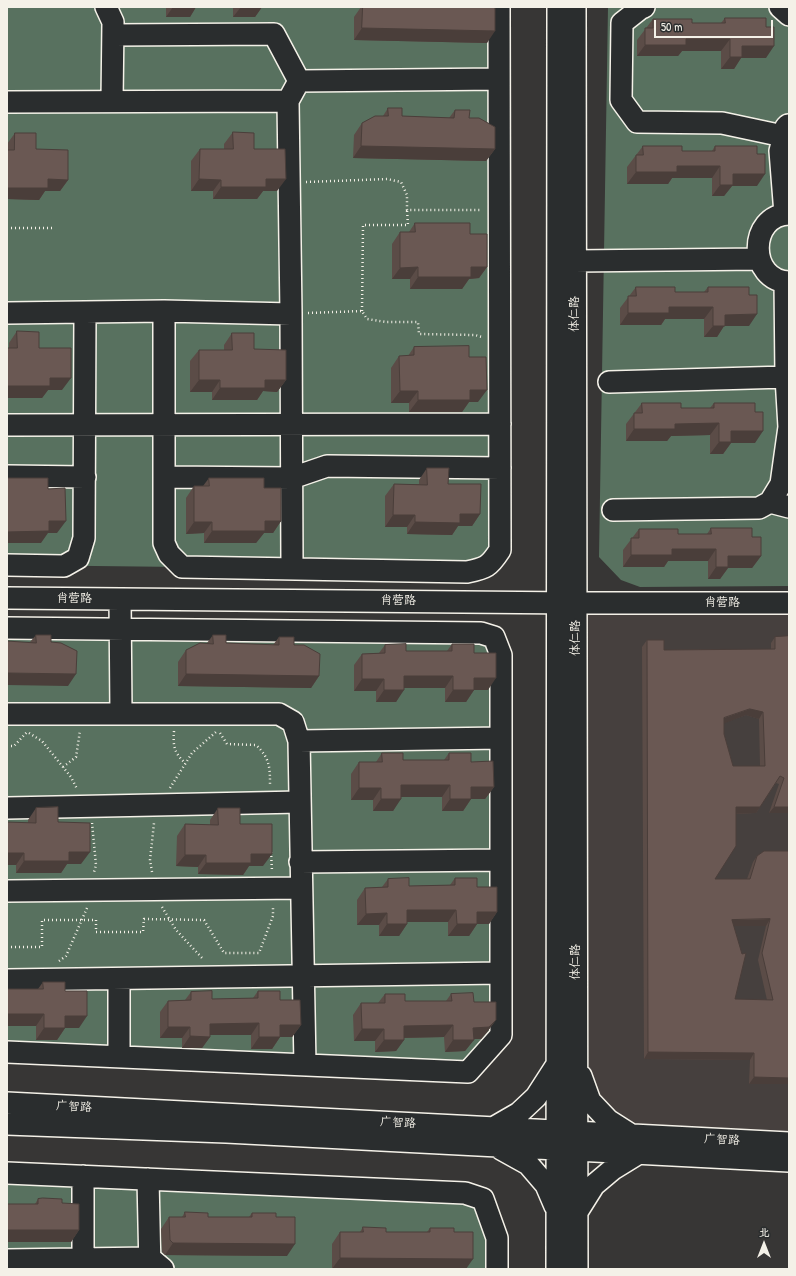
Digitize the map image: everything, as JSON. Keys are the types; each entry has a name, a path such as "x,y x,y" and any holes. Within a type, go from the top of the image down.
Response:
{"street":[{"path":"106,7 113,22 112,101"},
{"path":"164,312 164,543 169,554 182,567 467,572 483,568 492,563 500,550 499,7"},
{"name":"体仁路","path":"558,7 567,603 567,1211 577,1269"},
{"name":"体仁路","path":"567,603 575,261 575,7"},
{"path":"613,510 758,508 780,504 781,484 789,426 786,377 787,282 774,278 765,270 759,259 757,248 759,236 766,226 775,218 787,214 780,151 786,131 722,123 637,122 621,100 622,23 644,7"},
{"path":"780,7 789,15"},
{"path":"113,35 274,34 299,80"},
{"path":"299,80 499,80"},
{"path":"292,569 292,424 288,101 299,80"},
{"path":"7,102 288,101"},
{"path":"575,261 759,259"},
{"path":"7,565 64,566 78,558 84,538 85,312"},
{"path":"7,313 164,312 291,314"},
{"path":"609,382 786,377"},
{"path":"7,425 500,424"},
{"path":"164,477 292,478 328,466 500,468"},
{"path":"7,476 84,477"},
{"name":"肖营路","path":"7,598 567,603 789,603"},
{"path":"120,599 121,714"},
{"path":"7,628 481,633 494,637 501,655 501,1036 468,1072 7,1052"},
{"path":"7,714 279,714 293,722 299,740 302,976 305,1065"},
{"path":"299,740 501,738"},
{"path":"7,808 300,802"},
{"path":"300,862 501,860"},
{"path":"7,891 301,888"},
{"path":"7,980 501,973"},
{"path":"119,1057 120,979"},
{"path":"566,1065 590,1101 608,1120 636,1144 613,1169 567,1211 528,1164 495,1137 566,1065"},
{"name":"广智路","path":"7,1103 566,1141 636,1144 789,1143"},
{"name":"广智路","path":"7,1124 226,1132 495,1137"},
{"name":"广智路","path":"636,1144 789,1161"},
{"path":"7,1173 465,1193 483,1200 497,1238 497,1269"},
{"path":"83,1176 83,1264"},
{"path":"7,1260 154,1266 148,1179"},
{"name":"体仁路","path":"557,1269 567,1211"}],"path":[{"path":"289,183 387,179 401,182 407,195 408,225 363,225 362,311 367,319 386,322 418,322 419,334 475,335 493,340 500,350"},
{"path":"408,210 499,210"},
{"path":"7,228 53,228"},
{"path":"291,314 362,311"},
{"path":"63,767 76,758 80,737 79,714"},
{"path":"174,714 174,743 177,755 185,763"},
{"path":"226,977 207,964 176,930 157,897 150,860 154,823 173,782 192,753 238,714"},
{"path":"7,746 14,746 27,732 42,741 72,777 93,825 96,865 87,910 66,956 35,980"},
{"path":"7,947 42,947 42,920 82,920"}],"shaded area":[{"path":"576,603 789,603 789,1143 633,1135 608,1120 576,1063"}],"green space":[{"path":"7,7 499,7 492,563 182,567 7,565"},
{"path":"608,7 789,7 789,586 640,587 621,580 599,557"},
{"path":"7,628 494,637 501,1035 468,1072 7,1052"},
{"path":"7,1173 483,1199 497,1269 7,1269"}],"building":[{"path":"363,7 493,7 495,8 495,31 362,28"},
{"path":"725,18 766,18 766,27 774,27 774,46 742,46 742,57 730,57 730,39 686,39 686,45 645,45 645,28 653,28 653,19 692,19 692,23 725,23"},
{"path":"388,108 402,108 402,116 454,118 455,110 470,110 469,118 479,118 495,127 495,149 361,146 362,123 375,116 388,116"},
{"path":"233,132 254,133 254,149 285,149 286,179 266,179 266,187 221,187 221,180 199,179 200,149 233,149"},
{"path":"15,133 36,133 36,149 68,150 68,180 48,179 48,188 7,188 7,150 14,150"},
{"path":"643,146 682,146 682,151 715,151 715,146 757,146 757,154 765,154 765,174 733,174 733,185 720,185 720,166 677,166 677,172 636,172 636,155 643,155"},
{"path":"415,223 470,223 470,234 487,234 487,267 471,267 471,277 418,277 418,267 400,268 400,232 415,232"},
{"path":"636,287 675,287 675,292 708,292 708,287 749,287 749,295 757,295 757,314 725,315 725,326 713,326 713,307 669,307 669,313 628,313 628,296 636,296"},
{"path":"17,331 39,332 39,348 71,348 71,378 50,378 50,386 7,386 7,348 17,348"},
{"path":"232,333 254,333 254,349 286,350 286,380 265,380 265,388 220,388 220,380 199,380 199,350 232,350"},
{"path":"469,346 469,357 486,357 487,390 470,390 470,400 418,400 418,391 400,391 399,356 414,355 414,347"},
{"path":"642,403 681,403 681,408 714,408 714,403 755,403 755,412 763,412 763,431 731,431 731,442 719,442 719,423 675,424 675,429 634,429 634,413 642,413"},
{"path":"427,468 449,468 448,484 481,484 480,514 460,514 460,523 415,522 415,515 393,515 394,484 427,485"},
{"path":"7,478 48,478 48,489 65,488 66,521 49,521 49,531 7,532"},
{"path":"209,478 264,478 264,488 281,488 281,521 265,521 265,531 212,531 212,522 194,522 194,486 209,486"},
{"path":"711,528 752,528 752,537 761,537 761,556 728,556 728,567 716,567 716,549 672,549 672,555 631,555 631,538 639,538 639,529 678,529 678,534 711,534"},
{"path":"36,635 51,635 51,642 61,643 77,651 76,674 7,673 7,641 36,643"},
{"path":"213,635 226,635 226,643 279,645 279,637 294,637 294,645 304,645 320,654 319,676 186,674 186,650 200,643 213,644"},
{"path":"789,636 789,807 774,807 784,778 780,776 760,807 736,807 736,846 715,879 750,879 757,856 764,851 789,851 789,1078 754,1077 754,1053 648,1052 647,640 664,640 664,650 775,649 775,637","holes":["750,709 763,712 765,766 733,766 724,734 724,718","770,919 762,953 773,1000 735,999 746,953 742,954 732,920"]},
{"path":"406,644 406,651 452,651 452,644 474,644 474,653 496,653 496,678 474,678 474,690 453,690 453,676 404,676 404,690 384,690 384,679 362,679 362,654 385,653 385,645"},
{"path":"382,753 403,753 403,760 449,760 449,753 471,753 471,762 493,761 494,787 471,787 471,799 450,799 450,785 401,785 401,799 381,799 381,788 359,788 359,762 382,762"},
{"path":"58,807 58,822 90,823 90,852 69,852 69,861 24,861 24,853 7,853 7,822 36,823 36,808"},
{"path":"218,808 240,808 240,824 272,824 272,854 251,854 251,863 206,863 206,855 185,855 185,824 218,825"},
{"path":"409,878 409,886 455,885 455,878 477,878 477,887 497,887 497,912 477,912 477,924 457,924 456,910 407,910 407,924 387,924 387,913 366,914 365,888 388,887 388,879"},
{"path":"43,982 65,982 65,991 87,991 87,1016 65,1016 65,1028 44,1028 44,1014 7,1014 7,989 43,989"},
{"path":"212,991 212,999 258,998 258,991 280,991 280,1000 300,1000 301,1025 280,1025 280,1037 259,1037 259,1023 210,1024 210,1037 190,1036 190,1027 168,1027 168,1001 191,1000 191,992"},
{"path":"473,993 474,1002 496,1002 496,1020 489,1027 473,1028 474,1040 453,1040 453,1025 404,1026 404,1040 384,1040 384,1029 362,1029 361,1003 385,1003 385,994 405,994 405,1001 452,1001 451,994"},
{"path":"38,1199 62,1199 62,1203 79,1204 79,1230 7,1230 7,1204 38,1204"},
{"path":"185,1212 208,1213 208,1217 252,1217 252,1213 276,1213 276,1217 295,1217 295,1244 173,1243 170,1240 169,1217 185,1217"},
{"path":"363,1227 386,1228 386,1232 430,1232 430,1228 454,1228 454,1232 473,1232 473,1259 340,1258 340,1232 363,1232"}]}
